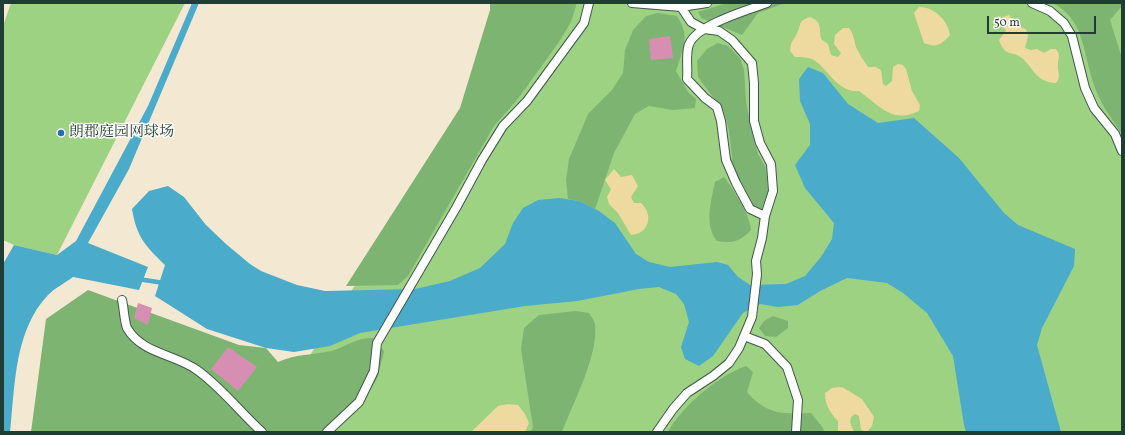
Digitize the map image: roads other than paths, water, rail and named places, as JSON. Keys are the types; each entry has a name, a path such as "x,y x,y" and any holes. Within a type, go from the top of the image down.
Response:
{"lane":[{"path":"327,432 359,402 374,371 377,343 412,282 503,126 527,101 584,23 589,3"},
{"path":"632,3 681,7 707,3"},
{"path":"765,216 750,209 736,183 726,160 721,121 717,108 687,79 688,47 694,36 728,16 767,3"},
{"path":"1032,3 1050,11 1064,23 1072,36 1085,88 1094,108 1115,134 1122,151"},
{"path":"657,432 687,392 713,376 729,363 744,336 752,317 758,274 756,261 762,238 765,216 773,191 771,164 760,143 754,121 754,83 752,63 732,40 719,31 704,30 691,22 681,7"},
{"path":"1115,134 1122,128"},
{"path":"122,300 127,327 140,343 156,352 177,359 196,369 262,432"},
{"path":"744,336 765,344 787,367 798,400 796,432"}],"water":[{"path":"192,3 199,3 129,169 88,243 148,267 139,290 73,277 48,295 37,309 28,325 22,342 15,378 10,432 3,432 3,264 14,245 57,255 76,241 148,106"},
{"path":"808,67 823,73 848,104 878,123 914,118 959,158 1004,213 1018,225 1075,249 1074,266 1042,328 1037,345 1061,432 966,432 953,356 927,313 903,293 887,283 847,278 820,291 798,305 778,307 760,304 743,313 713,356 699,366 685,359 681,347 689,322 684,304 676,294 659,287 639,289 577,301 525,306 360,333 330,346 294,352 266,348 207,329 155,296 165,265 152,252 139,234 132,209 149,191 168,186 184,197 206,225 250,264 261,271 297,285 325,291 415,289 450,281 480,268 505,244 513,223 523,208 538,200 559,198 579,201 599,211 615,223 636,254 649,262 670,267 717,262 728,265 738,277 750,285 786,284 805,276 821,257 832,239 834,223 805,188 795,165 810,145 810,124 800,101 799,79"}],"waterway":[{"path":"138,279 164,283"}],"place":[{"name":"朗郡庭园网球场","path":"61,133"}]}
